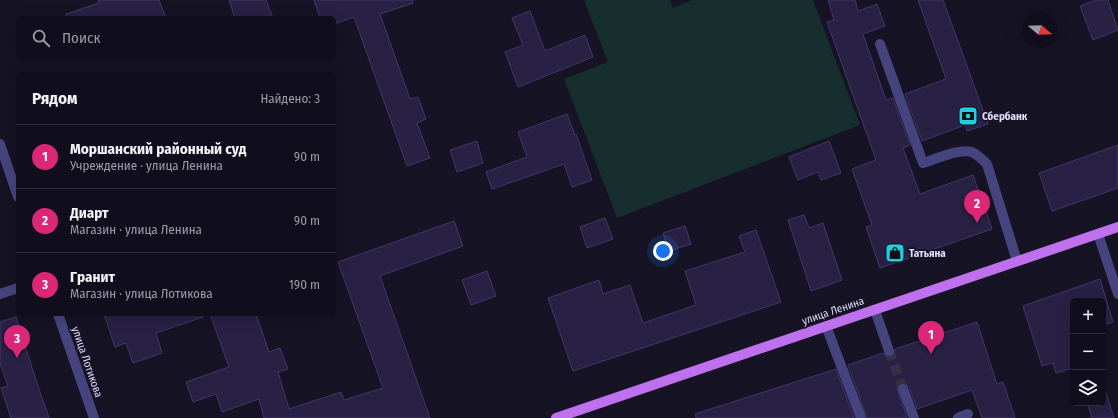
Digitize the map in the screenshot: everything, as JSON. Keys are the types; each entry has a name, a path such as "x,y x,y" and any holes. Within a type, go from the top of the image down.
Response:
{"main road":[{"name":"улица Ленина","path":"556,418 1118,227"}],"street":[{"path":"880,44 923,163 960,151 971,152 979,156 987,164 1017,261"},
{"path":"0,144 3,166 16,193"},
{"path":"1098,234 1118,294"},
{"path":"0,294 16,289"},
{"path":"875,310 889,351"},
{"name":"улица Лотикова","path":"59,316 94,418"},
{"path":"826,326 861,418"},
{"path":"903,389 914,418"},
{"path":"958,418 968,414"}],"green space":[{"path":"584,0 670,0 673,8 692,0 813,0 860,125 617,218 564,79 608,62"}],"building":[{"path":"98,0 159,0 165,16 66,16 66,14 99,3"},
{"path":"229,0 266,0 272,16 234,16"},
{"path":"314,0 413,0 413,3 380,14 410,99 418,97 426,119 417,123 430,158 407,166 354,17 336,23 336,16 319,16"},
{"path":"828,0 855,0 858,11 877,4 885,26 863,34 886,100 893,98 910,145 903,148 920,194 973,175 992,229 880,268 866,227 872,225 852,169 876,160 827,22 834,20"},
{"path":"918,0 943,0 988,124 967,131 965,125 922,141 905,94 946,79"},
{"path":"1096,0 1108,0 1118,30 1093,40 1080,6"},
{"path":"530,11 545,51 585,35 593,57 518,87 505,52 523,45 512,18"},
{"path":"567,114 575,135 576,134 592,180 572,187 564,164 492,189 486,172 527,157 518,132"},
{"path":"477,141 483,163 457,172 450,150"},
{"path":"829,141 841,173 821,180 818,172 798,180 789,157"},
{"path":"1118,145 1118,188 1052,211 1039,173"},
{"path":"804,215 809,228 823,223 842,280 811,291 788,220"},
{"path":"605,218 613,239 587,248 580,227"},
{"path":"454,221 463,246 380,276 430,418 264,418 259,399 222,412 216,394 193,402 186,382 229,367 211,316 257,316 269,352 280,348 288,369 278,372 289,409 341,392 344,400 383,388 338,262"},
{"path":"685,226 691,244 669,251 663,233"},
{"path":"756,230 781,302 573,371 548,298 599,280 603,294 630,285 643,323 696,305 685,271 745,252 739,236"},
{"path":"487,271 496,296 471,305 462,280"},
{"path":"1100,279 1106,298 1070,298 1070,369 1056,373 1053,363 1042,366 1023,306"},
{"path":"1106,299 1113,322 1106,324"},
{"path":"105,316 203,316 156,333 162,353 133,363 126,343 115,347"},
{"path":"16,317 49,418 11,418 1,388 8,386 0,363 0,322"},
{"path":"977,322 997,384 1003,382 1015,418 982,418 972,390 917,409 909,387 904,383 898,385 897,388 907,418 867,418 848,365 883,353 885,356 891,357 894,355 895,349"},
{"path":"836,369 854,418 696,418 695,414"},
{"path":"1106,393 1114,418 1092,418 1088,406 1106,406"}],"tunnel":[{"path":"889,351 903,389"}],"place":[{"name":"Сбербанк","path":"968,116"},
{"name":"Диарт","path":"977,223"},
{"name":"Татьяна","path":"895,253"},
{"name":"Моршанский районный суд","path":"931,354"},
{"name":"Гранит","path":"17,358"}]}
